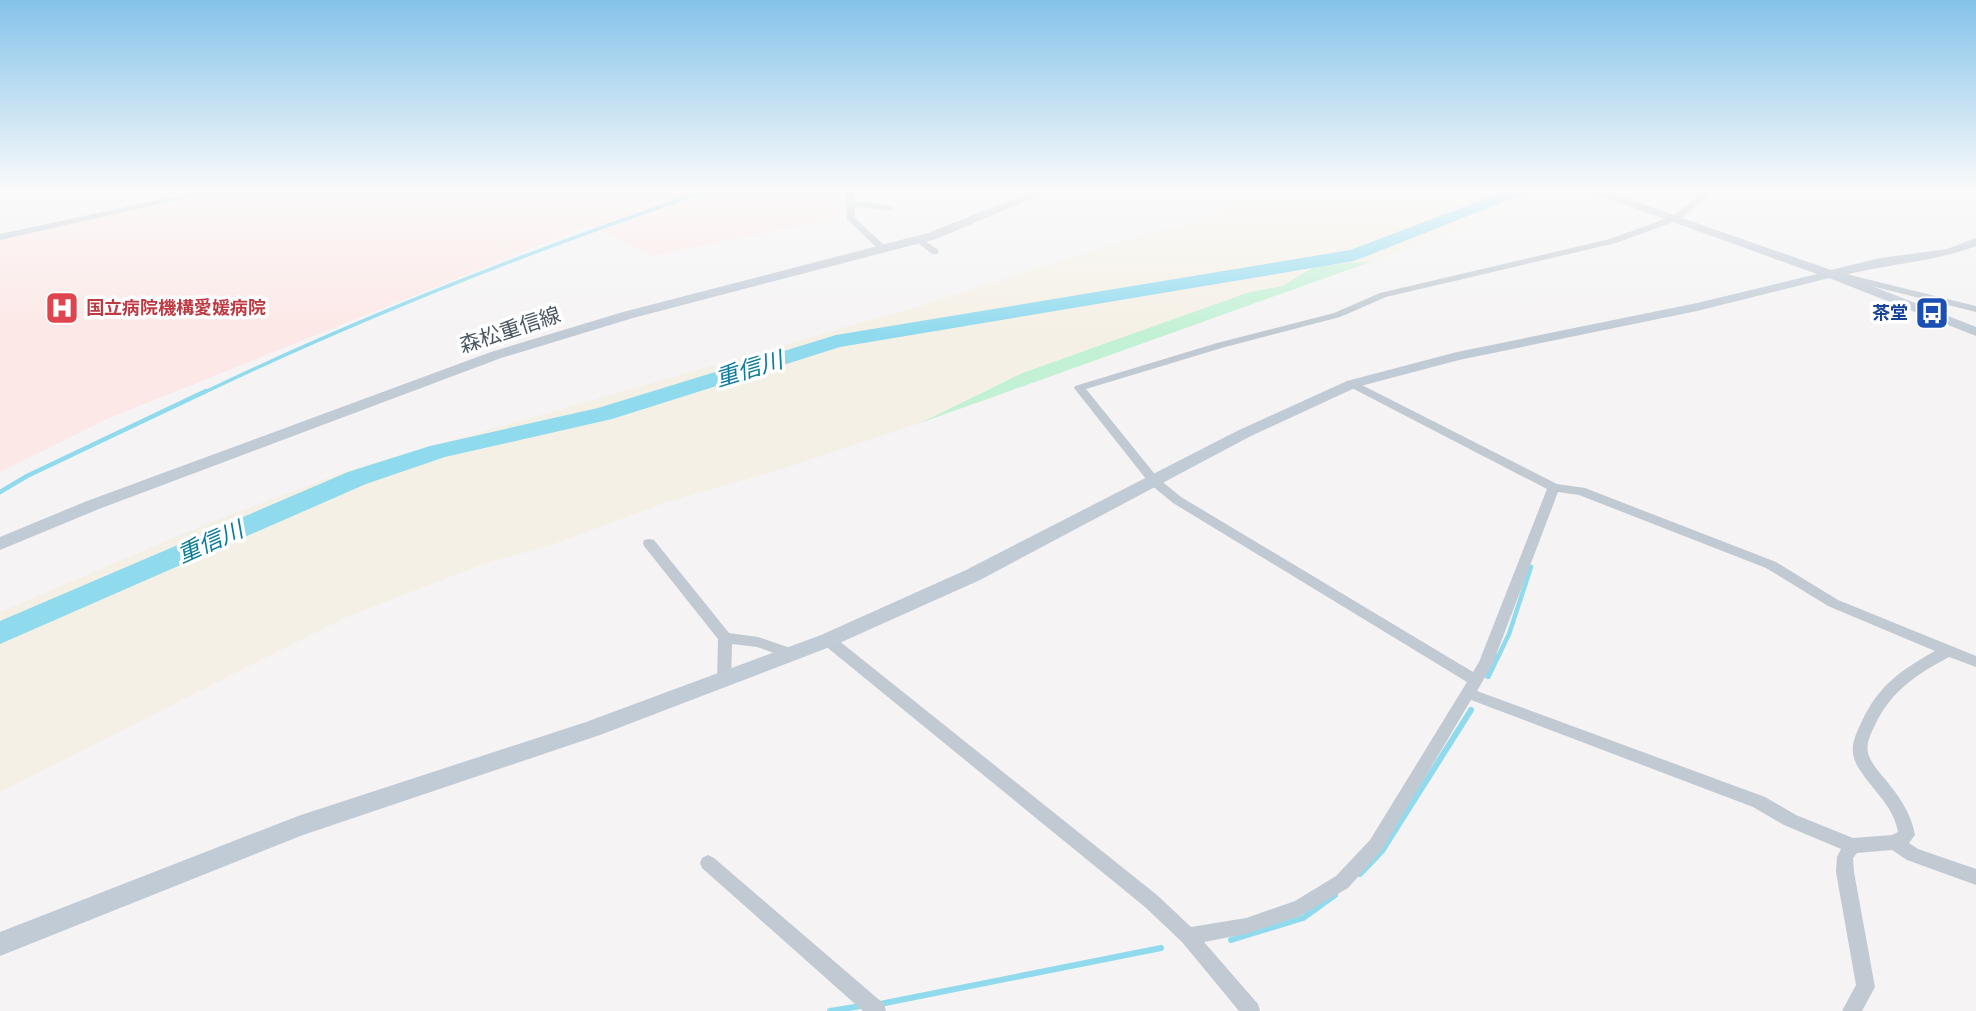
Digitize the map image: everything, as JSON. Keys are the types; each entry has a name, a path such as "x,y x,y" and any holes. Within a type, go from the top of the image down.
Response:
{"street":[{"path":"871,238 884,250"},
{"name":"森松重信線","path":"0,544 106,500 507,352 628,315 925,238"},
{"path":"1621,238 1383,295 1337,315 1221,345 1079,388 1154,481 1177,500 1473,688 1759,802 1790,820 1852,846 1895,842 1907,835 1906,826 1863,761 1860,743 1872,712 1888,688 1947,651"},
{"path":"1733,238 1830,273 1976,332"},
{"path":"920,240 935,252"},
{"path":"0,944 298,826 494,763 724,681 828,640 973,575 1242,434 1352,384 1457,356 1697,307 1830,273 1948,252 1976,242"},
{"path":"1830,273 1976,309"},
{"path":"1352,384 1555,486 1581,491 1771,565 1833,603 1976,662"},
{"path":"1188,936 1246,926 1291,911 1342,882 1376,845 1473,688 1495,643 1555,486"},
{"path":"649,542 725,638 724,681"},
{"path":"725,638 758,642 791,654"},
{"path":"828,640 1131,885 1188,936 1251,1011"},
{"path":"1895,842 1913,855 1976,877"},
{"path":"1851,1011 1866,988 1845,872 1845,857 1852,846"},
{"path":"708,863 871,1006"}],"shaded area":[{"path":"0,238 557,238 109,418 0,472"},
{"path":"616,238 739,238 650,256"}],"green space":[{"path":"1373,261 920,423 1022,373 1249,292 1282,286 1315,266"}],"sand":[{"path":"1133,238 1436,238 1373,261 1315,266 1282,286 1249,292 1022,373 920,423 785,468 667,502 554,544 483,564 344,618 0,792 0,612 201,526 346,471 923,305"}],"waterway":[{"path":"203,393 389,310 572,238"},
{"name":"重信川","path":"0,633 357,478 439,451 604,414 836,341 1354,255 1398,238"},
{"path":"0,492 27,476 206,391"},
{"path":"1497,659 1509,634 1531,567"},
{"path":"1488,676 1497,657"},
{"path":"1360,874 1382,851 1471,710"},
{"path":"1231,940 1303,918 1335,895"},
{"path":"880,1004 1161,948"},
{"path":"830,1011 861,1006"}],"place":[{"name":"国立病院機構愛媛病院","path":"62,308"},
{"name":"茶堂","path":"1932,313"}]}
